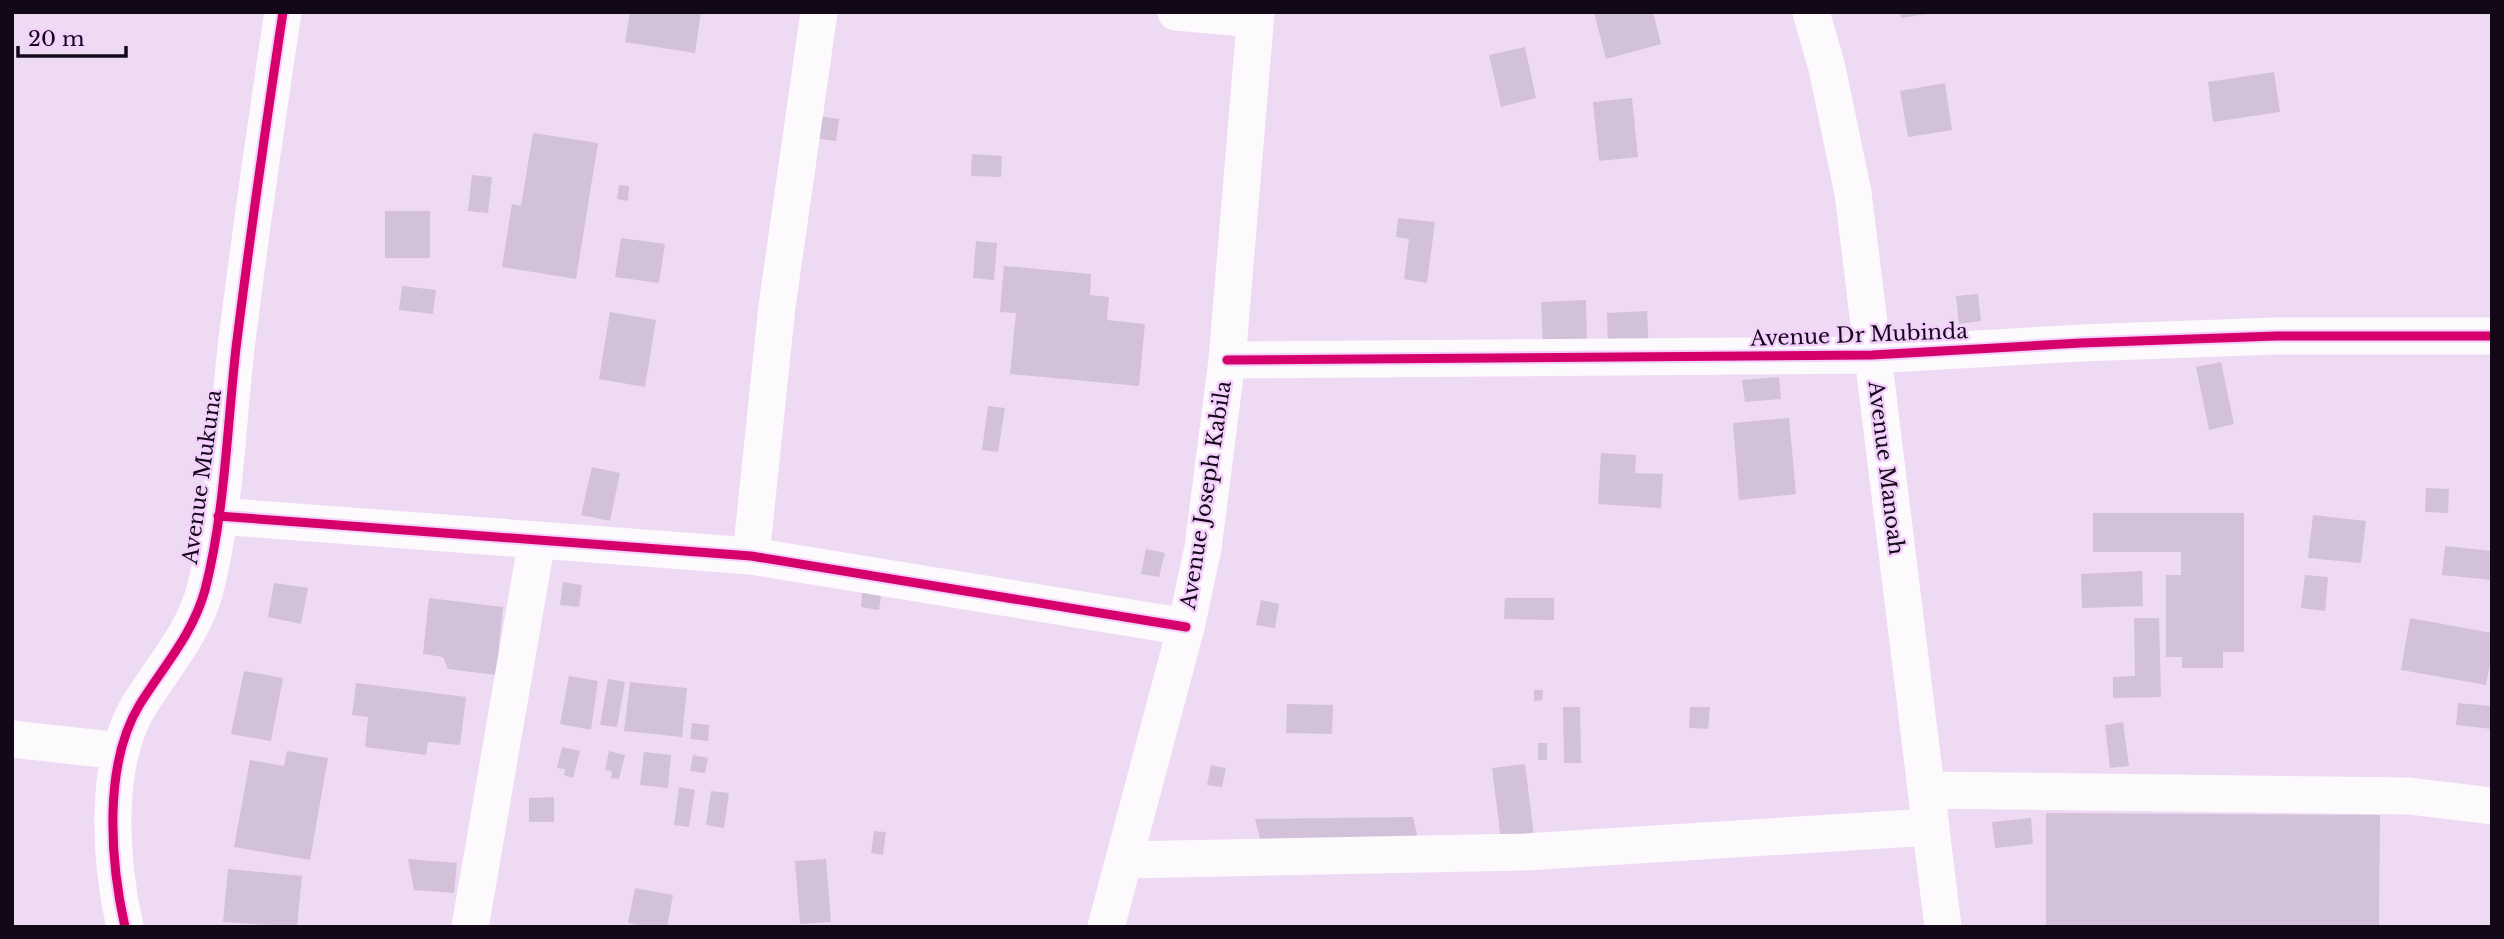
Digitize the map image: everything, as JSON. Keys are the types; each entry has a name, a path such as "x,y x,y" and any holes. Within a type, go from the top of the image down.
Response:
{"street":[{"name":"Avenue Mukuna","path":"125,927 114,845 115,786 120,751 129,725 141,703 180,648 204,591 218,516 257,189 283,12"},
{"path":"751,556 777,306 819,12"},
{"path":"1176,12 1255,16"},
{"name":"Avenue Manoah","path":"1811,12 1827,68 1853,193 1943,927"},
{"name":"Avenue Joseph Kabila","path":"1106,927 1186,628 1203,548 1227,360 1255,16"},
{"name":"Avenue Dr Mubinda","path":"1227,360 1871,355 2081,343 2276,336 2492,336"},
{"path":"218,516 751,556 1186,628"},
{"path":"470,927 537,540"},
{"path":"12,739 120,751"},
{"path":"1927,790 2409,796 2492,806"},
{"path":"1125,860 1525,852 1930,827"}],"building":[{"path":"630,12 701,12 695,53 625,42"},
{"path":"1594,12 1653,12 1661,44 1606,59"},
{"path":"1900,12 1927,12 1927,14 1901,18"},
{"path":"1525,47 1536,98 1501,107 1489,55"},
{"path":"2274,72 2280,112 2213,122 2208,82"},
{"path":"1945,83 1952,130 1908,137 1900,91"},
{"path":"1632,98 1638,157 1599,161 1593,102"},
{"path":"810,115 839,119 836,141 808,137"},
{"path":"533,133 598,143 576,279 502,267 512,204 521,206"},
{"path":"972,154 1002,156 1001,177 971,176"},
{"path":"472,175 492,177 488,213 468,211"},
{"path":"619,185 629,186 628,201 617,199"},
{"path":"385,211 430,211 430,258 385,258"},
{"path":"1398,218 1435,222 1427,283 1404,279 1409,239 1396,237"},
{"path":"621,238 665,244 659,283 615,277"},
{"path":"976,241 997,243 994,280 973,278"},
{"path":"1004,266 1091,274 1090,295 1109,297 1107,320 1145,324 1139,386 1010,374 1016,313 1000,312"},
{"path":"402,286 436,290 433,314 399,310"},
{"path":"1978,294 1981,321 1959,324 1956,296"},
{"path":"1586,300 1587,342 1543,345 1541,302"},
{"path":"1647,311 1649,351 1608,352 1607,313"},
{"path":"610,312 656,320 645,387 599,379"},
{"path":"2221,362 2234,424 2209,430 2196,367"},
{"path":"1779,377 1781,399 1745,402 1742,380"},
{"path":"988,406 1005,408 998,452 982,450"},
{"path":"1789,418 1796,494 1739,500 1733,423"},
{"path":"1601,453 1636,455 1635,473 1663,474 1661,508 1598,504"},
{"path":"592,467 620,473 610,521 581,515"},
{"path":"2426,488 2449,489 2448,513 2425,512"},
{"path":"2093,513 2244,513 2244,652 2223,652 2223,668 2182,668 2182,657 2166,657 2166,575 2181,575 2181,552 2093,552"},
{"path":"2313,515 2366,521 2361,563 2308,558"},
{"path":"2445,546 2492,551 2492,580 2442,575"},
{"path":"1146,549 1165,553 1159,577 1141,574"},
{"path":"2142,571 2143,606 2082,608 2081,574"},
{"path":"2305,575 2328,577 2325,611 2301,608"},
{"path":"563,582 582,585 579,607 560,605"},
{"path":"274,583 308,588 301,624 268,617"},
{"path":"863,586 882,588 879,610 861,607"},
{"path":"429,598 503,607 496,675 448,669 443,657 423,654"},
{"path":"1505,598 1554,598 1554,620 1504,619"},
{"path":"1261,600 1279,604 1275,628 1256,625"},
{"path":"2134,618 2159,618 2161,697 2113,698 2113,677 2135,676"},
{"path":"2410,618 2492,633 2492,654 2486,685 2401,670"},
{"path":"244,671 283,678 271,741 231,734"},
{"path":"569,676 598,681 591,730 560,724"},
{"path":"608,679 625,682 617,727 600,725"},
{"path":"630,682 687,688 682,737 624,731"},
{"path":"356,683 466,697 460,745 428,742 426,755 365,747 368,717 352,715"},
{"path":"1534,690 1543,690 1542,700 1534,701"},
{"path":"2458,703 2492,706 2492,729 2456,725"},
{"path":"1287,704 1333,705 1332,734 1286,733"},
{"path":"1563,707 1580,707 1581,763 1564,763"},
{"path":"1690,707 1710,707 1708,729 1689,728"},
{"path":"2123,722 2129,766 2110,768 2105,725"},
{"path":"692,723 709,725 708,741 690,739"},
{"path":"1538,743 1547,743 1547,760 1538,760"},
{"path":"562,747 580,751 573,778 564,775 565,769 557,768"},
{"path":"287,751 328,758 310,860 234,847 250,760 284,766"},
{"path":"609,751 625,755 619,779 611,778 612,771 605,770"},
{"path":"644,752 671,755 668,788 640,785"},
{"path":"693,755 708,758 705,773 690,771"},
{"path":"1525,764 1534,836 1501,840 1492,768"},
{"path":"1211,765 1226,768 1222,787 1207,785"},
{"path":"679,787 695,790 689,827 674,825"},
{"path":"711,791 729,793 724,828 706,825"},
{"path":"554,797 554,822 529,822 529,798"},
{"path":"2046,813 2380,815 2379,927 2046,927"},
{"path":"1413,817 1418,839 1261,843 1255,819"},
{"path":"2031,818 2033,844 1995,848 1992,822"},
{"path":"874,831 886,832 883,855 871,853"},
{"path":"408,859 457,863 454,893 414,890"},
{"path":"826,859 831,922 800,924 795,861"},
{"path":"228,869 302,876 297,927 223,922"},
{"path":"635,888 673,895 667,927 628,923"}],"cycle path":[{"path":"125,927 113,843 115,783 128,728 140,704 177,650 193,621 205,590 212,560 221,500 241,306 283,12"},
{"path":"1227,360 1872,355 2081,343 2276,336 2492,336"},
{"path":"218,516 751,556 1186,627"}]}
